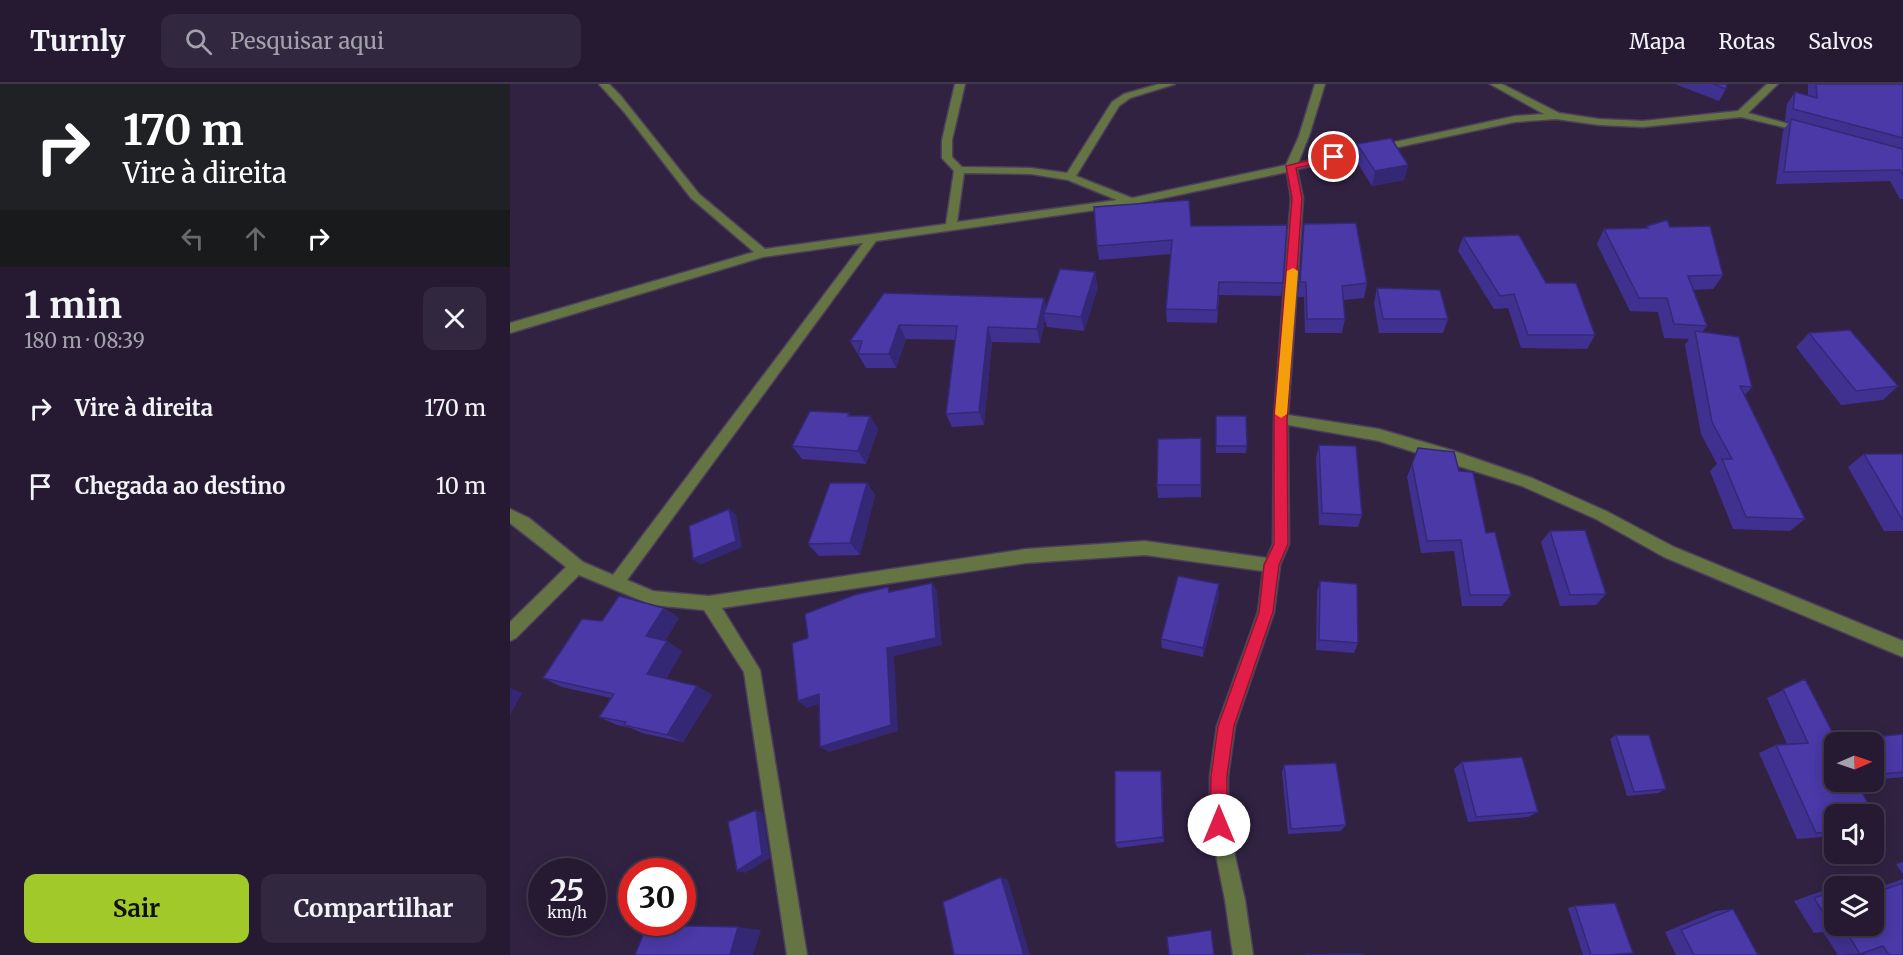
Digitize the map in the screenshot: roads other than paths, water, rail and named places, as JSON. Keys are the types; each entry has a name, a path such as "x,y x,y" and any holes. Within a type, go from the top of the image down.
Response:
{"street":[{"path":"604,84 695,195 763,253"},
{"path":"960,84 947,140 947,158 959,170 1031,171 1070,177 1131,201"},
{"path":"1070,177 1115,104 1127,96 1170,84"},
{"path":"1243,955 1235,900 1219,825 1219,776 1226,726 1266,612 1272,565 1281,544 1281,419 1297,208 1291,166 1304,136 1320,84"},
{"path":"1495,84 1556,116"},
{"path":"1741,114 1773,84"},
{"path":"510,328 763,253 1131,201 1515,119 1556,116 1599,122 1643,124 1741,114 1819,135"},
{"path":"951,227 959,170"},
{"path":"616,583 872,239"},
{"path":"1281,419 1379,435 1527,482 1601,515 1669,552 1791,600 1903,650"},
{"path":"510,515 524,523 577,567 652,598 709,603 1026,556 1145,548 1272,565"},
{"path":"510,633 577,567"},
{"path":"709,603 752,670 797,955"}]}
